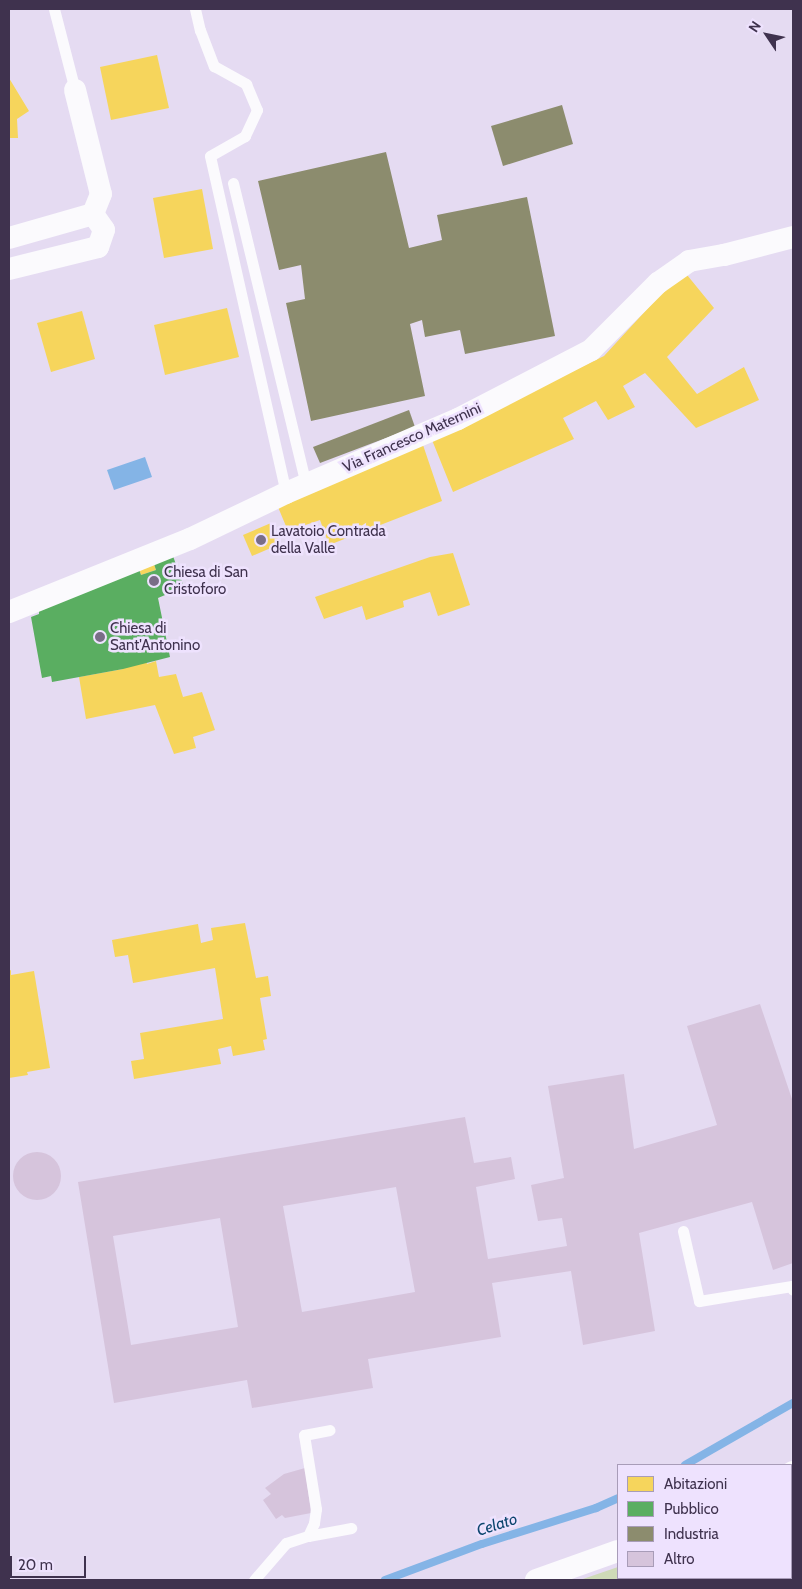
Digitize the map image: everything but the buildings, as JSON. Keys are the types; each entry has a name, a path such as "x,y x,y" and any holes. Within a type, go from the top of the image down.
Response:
{"street":[{"path":"76,90 101,194 93,214"},
{"path":"9,238 93,214"},
{"path":"9,269 98,246 104,230 93,214"},
{"name":"Via Francesco Maternini","path":"9,612 190,539 296,489 458,419 591,350 658,283 689,261 724,256 793,237"},
{"path":"536,1580 617,1551"}],"lane":[{"path":"54,9 76,90"},
{"path":"195,9 200,30 214,66 246,84 256,110 245,136 210,156 296,489"},
{"path":"233,183 296,489"},
{"path":"683,1231 699,1302 792,1286 793,1290"},
{"path":"308,1536 314,1523 316,1509 304,1435 330,1430"},
{"path":"254,1580 286,1543 308,1536 351,1528"}],"green space":[{"path":"617,1567 617,1579 698,1580 580,1580"}],"water":[{"path":"145,457 152,477 114,490 107,470"}],"waterway":[{"name":"Celato","path":"687,1464 793,1403"},
{"name":"Celato","path":"385,1580 482,1544 596,1508 617,1498"}],"place":[{"name":"Lavatoio Contrada della Valle","path":"261,540"},
{"name":"Chiesa di San Cristoforo","path":"154,581"},
{"name":"Chiesa di Sant'Antonino","path":"100,637"}]}
